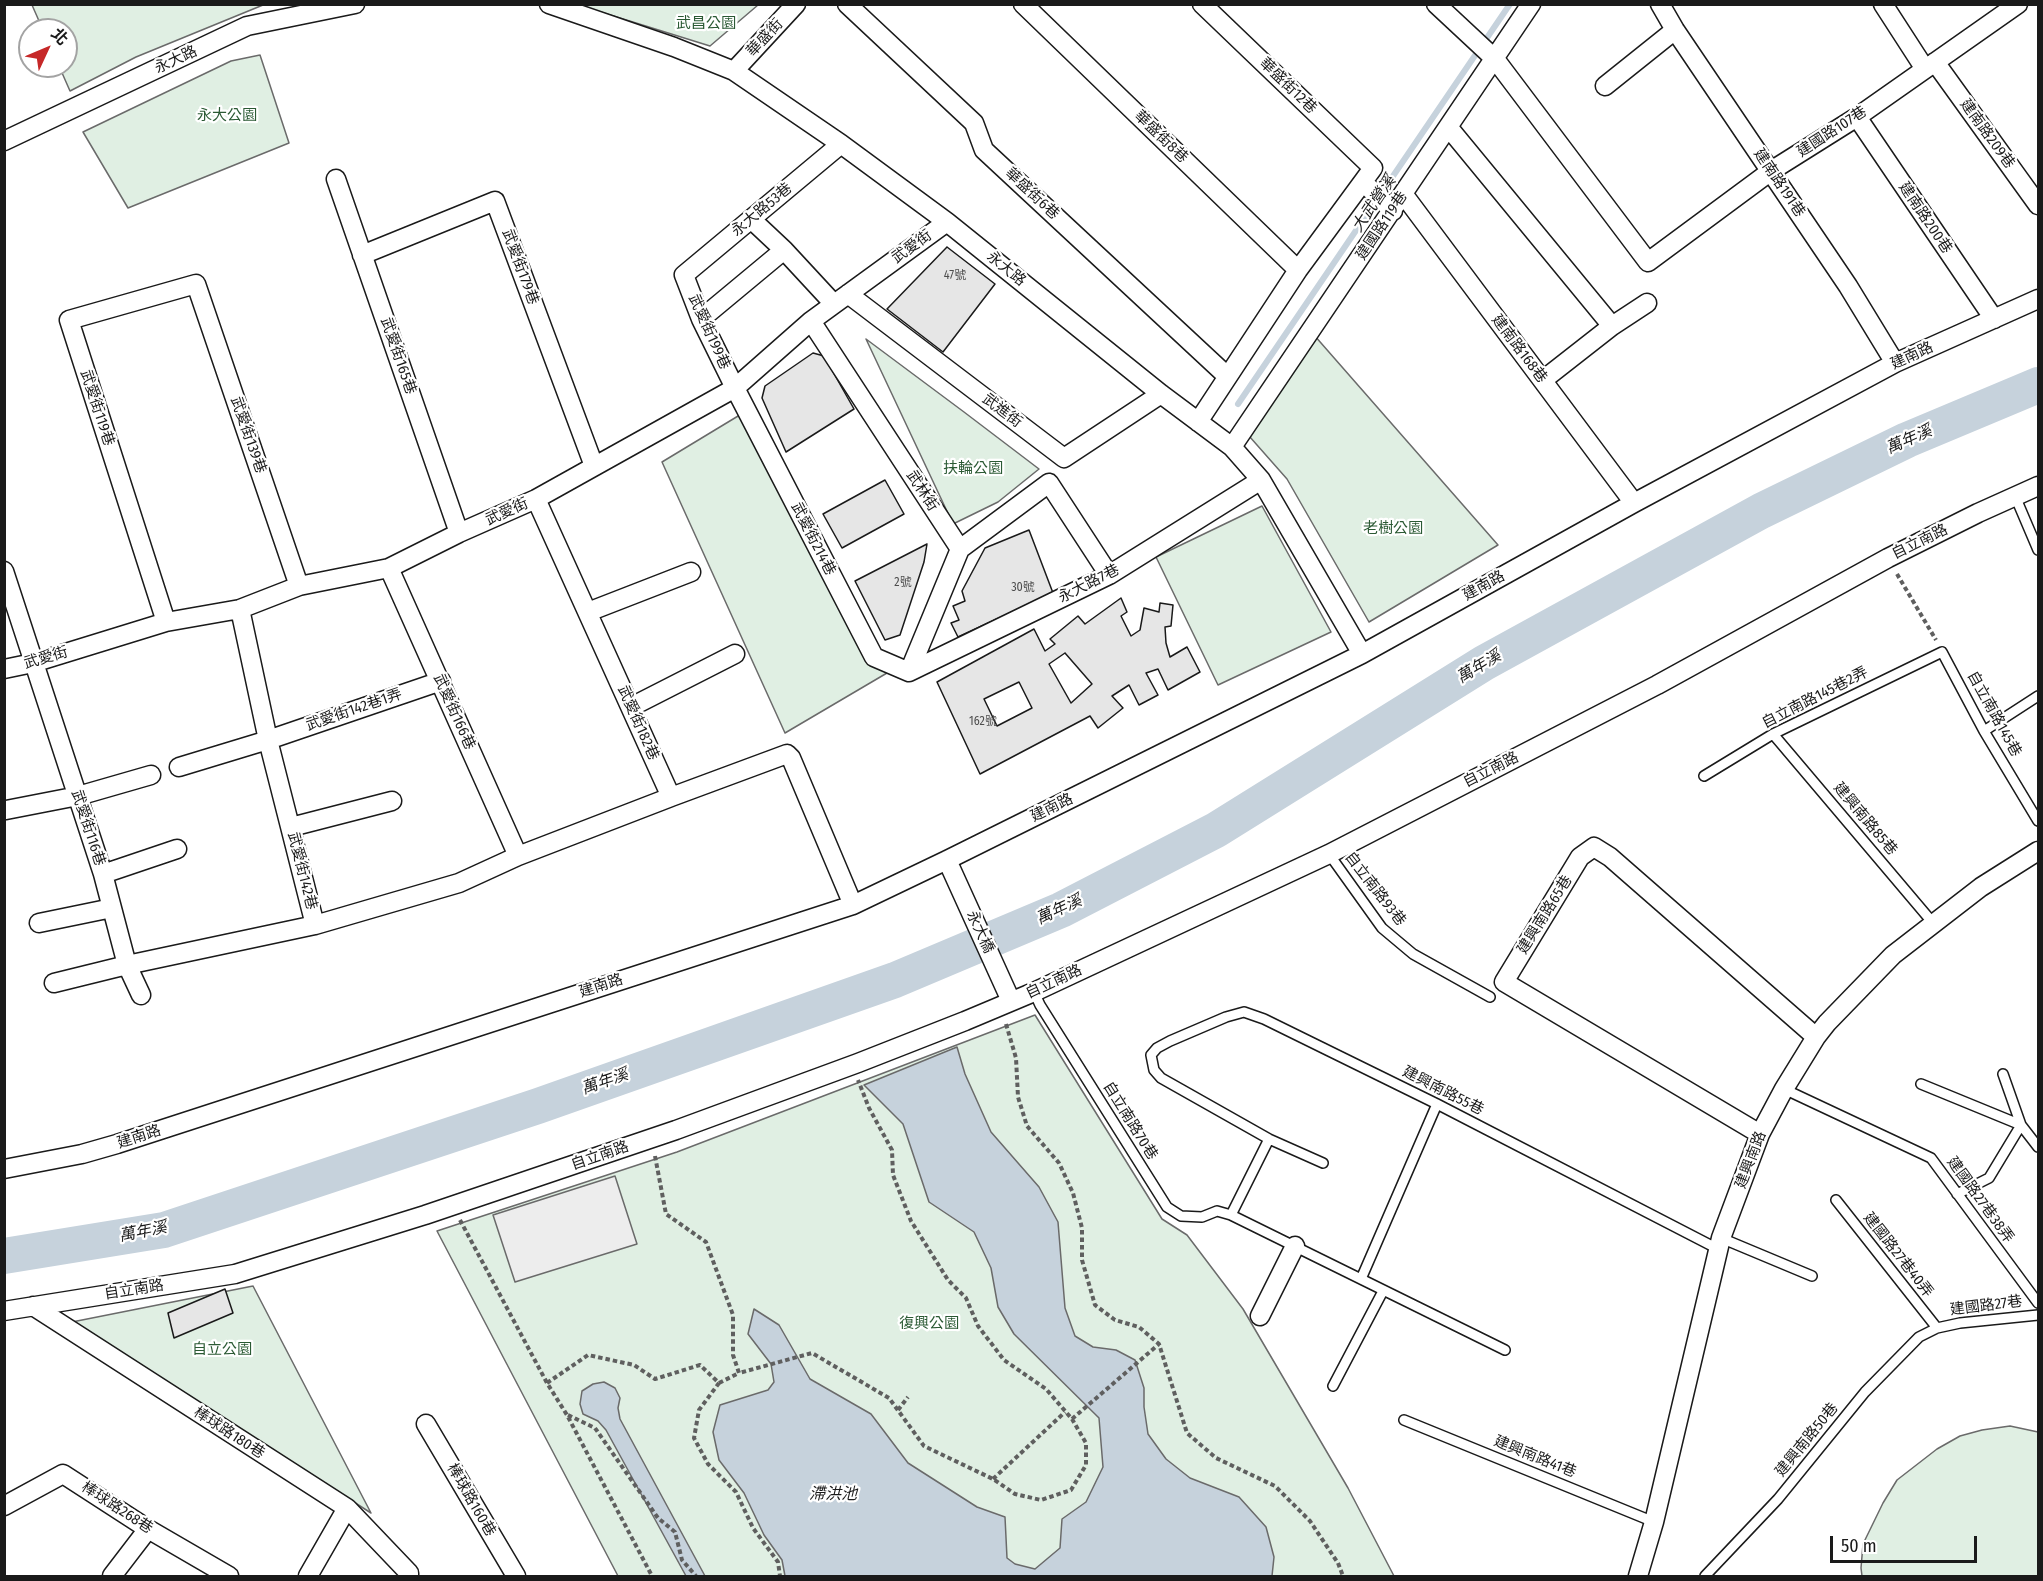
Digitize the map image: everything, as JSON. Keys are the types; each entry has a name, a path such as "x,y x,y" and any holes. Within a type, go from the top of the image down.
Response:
{"street":[{"name":"永大路","path":"4,141 247,27 355,4"},
{"name":"永大路","path":"549,4 674,47 734,71 841,144 947,222 1161,394 1232,447 1261,480 1362,654"},
{"name":"華盛街","path":"734,71 795,4"},
{"name":"華盛街6巷","path":"847,4 974,123 984,150 1227,376"},
{"name":"華盛街8巷","path":"1023,4 1298,270"},
{"name":"華盛街12巷","path":"1202,4 1377,191"},
{"path":"1436,4 1495,59"},
{"name":"建國路119巷","path":"1232,447 1377,191 1404,195 1531,4"},
{"name":"建南路191巷","path":"1660,4 1675,30 1848,286 1895,363"},
{"name":"建南路209巷","path":"1883,4 2038,205"},
{"name":"建國路107巷","path":"1495,59 1648,262 1770,171 1857,117 2012,6"},
{"path":"1605,86 1675,30"},
{"name":"建南路200巷","path":"1857,117 1994,319"},
{"path":"1449,128 1612,326"},
{"name":"永大路53巷","path":"684,275 841,144"},
{"name":"武愛街165巷","path":"336,179 459,533"},
{"path":"1198,422 1298,270 1377,191"},
{"name":"建南路168巷","path":"1404,195 1634,503"},
{"name":"武愛街179巷","path":"362,255 495,201 594,466"},
{"name":"武進街","path":"751,219 783,250 841,299 1064,458"},
{"name":"武愛街","path":"4,669 33,663 166,622 240,609 299,586 389,568 459,533 536,499 735,388 812,321 947,222"},
{"path":"701,319 783,250"},
{"name":"武愛街199巷","path":"684,275 701,319 735,388"},
{"name":"武愛街139巷","path":"196,284 299,586"},
{"name":"武愛街119巷","path":"166,622 69,320 196,284"},
{"name":"建南路","path":"4,1169 82,1154 117,1144 853,905 947,861 1362,654 1634,503 1895,363 2038,299"},
{"path":"1543,380 1612,326 1647,303"},
{"name":"武林街","path":"812,321 960,549"},
{"name":"武愛街214巷","path":"735,388 874,657 909,672"},
{"path":"909,672 960,549 1049,483 1064,458 1161,394"},
{"name":"永大路7巷","path":"909,672 1109,575 1261,480"},
{"path":"1049,483 1109,575"},
{"name":"自立南路","path":"4,1311 234,1274 436,1212 857,1070 1034,992 1329,854 1657,684 1888,558 2038,486"},
{"name":"武愛街182巷","path":"536,499 671,797"},
{"name":"武愛街166巷","path":"389,568 518,856"},
{"name":"武愛街116巷","path":"4,571 103,874 127,965 141,995"},
{"path":"588,612 691,572"},
{"name":"武愛街142巷","path":"240,609 268,740 315,925 459,883 518,856"},
{"path":"631,707 735,654"},
{"name":"武愛街142巷1弄","path":"179,767 268,740 441,681"},
{"path":"518,856 787,754 791,758 853,905"},
{"path":"6,810 78,796 152,775"},
{"path":"291,827 392,801"},
{"name":"建興南路65巷","path":"1760,1134 1504,982 1580,857 1594,847 1610,857 1816,1037"},
{"path":"103,874 177,849"},
{"name":"建興南路","path":"1638,1576 1654,1522 1720,1244 1760,1134 1784,1089 1816,1037 1893,955 1981,887 2038,851"},
{"name":"永大橋","path":"947,861 1011,1001"},
{"path":"39,923 112,908"},
{"path":"54,982 315,925"},
{"path":"1260,1316 1295,1246"},
{"name":"棒球路180巷","path":"33,1306 346,1508 409,1573 409,1576"},
{"name":"棒球路160巷","path":"426,1424 516,1576"},
{"name":"棒球路268巷","path":"4,1506 63,1473 148,1530 229,1576"},
{"path":"308,1576 346,1508"},
{"path":"112,1576 148,1530"}],"lane":[{"path":"2015,496 2038,550"},
{"name":"自立南路145巷","path":"1942,652 1984,731 2038,821"},
{"name":"自立南路145巷2弄","path":"1704,776 1773,734 1942,652"},
{"path":"1984,731 2038,696"},
{"name":"建興南路85巷","path":"1773,734 1933,923"},
{"name":"自立南路93巷","path":"1329,854 1382,928 1413,954 1490,997"},
{"name":"自立南路70巷","path":"1034,992 1167,1207 1181,1216 1202,1217 1218,1211 1231,1215 1506,1350"},
{"name":"建興南路55巷","path":"1269,1139 1161,1078 1154,1070 1151,1055 1157,1048 1170,1041 1226,1017 1244,1012 1264,1019 1720,1244 1812,1276"},
{"path":"2002,1074 2021,1125 2038,1148"},
{"path":"1921,1084 2021,1125"},
{"name":"建國路27巷38弄","path":"1784,1089 1931,1158 2038,1303"},
{"path":"1361,1279 1437,1104"},
{"path":"1957,1194 1989,1178 2021,1125"},
{"path":"1231,1215 1269,1139 1323,1163"},
{"name":"建國路27巷40弄","path":"1836,1200 1937,1328"},
{"path":"1332,1386 1383,1291"},
{"name":"建國路27巷","path":"1937,1328 1960,1323 2038,1316"},
{"name":"建興南路50巷","path":"1705,1576 1778,1499 1865,1392 1919,1337 1937,1328"},
{"name":"建興南路41巷","path":"1404,1420 1654,1522"}],"path":[{"path":"1888,558 1942,652"},
{"path":"1004,1019 1016,1058 1018,1097 1027,1126 1059,1163 1073,1193 1082,1228 1082,1260 1095,1305 1115,1320 1139,1327 1159,1344 1187,1432 1216,1458 1275,1486 1310,1521 1338,1563 1343,1576"},
{"path":"780,1576 778,1562 753,1527 736,1492 708,1464 694,1438 699,1410 719,1383 739,1373 812,1353 889,1398 924,1446 993,1479 1015,1494 1041,1500 1071,1490 1086,1465 1086,1443 1072,1419 1046,1389 1004,1360 978,1326 966,1298 948,1280 911,1221 893,1175 892,1150 869,1108 857,1070"},
{"path":"654,1146 666,1214 706,1242 714,1263 733,1315 734,1355 739,1373"},
{"path":"458,1217 652,1576"},
{"path":"1072,1419 1159,1344"},
{"path":"547,1383 588,1355 634,1365 655,1379 700,1365 719,1383"},
{"path":"898,1410 908,1397"},
{"path":"993,1479 1065,1412"},
{"path":"567,1415 595,1428 658,1518 675,1532 682,1560 696,1576"}],"green space":[{"path":"32,5 263,5 136,57 70,91 64,78 78,78 78,18 38,18"},
{"name":"武昌公園","path":"578,5 758,5 710,46"},
{"name":"永大公園","path":"260,55 289,143 128,208 83,132 231,61"},
{"name":"老樹公園","path":"1314,335 1498,545 1369,622 1287,479 1242,428"},
{"name":"扶輪公園","path":"866,339 1039,469 998,502 953,524"},
{"path":"748,410 887,673 785,733 662,462"},
{"path":"1262,506 1331,632 1218,685 1156,557"},
{"name":"復興公園","path":"1035,1015 1162,1219 1187,1235 1243,1309 1348,1488 1394,1576 618,1576 437,1231 677,1152"},
{"name":"自立公園","path":"253,1286 371,1513 72,1322"},
{"path":"2010,1426 2038,1432 2038,1576 1862,1576 1863,1544 1897,1480 1937,1449 1960,1436"}],"shaded area":[{"path":"615,1176 637,1244 515,1282 493,1215"}],"water":[{"name":"滯洪池","path":"957,1047 965,1074 991,1132 1039,1187 1058,1222 1065,1308 1075,1336 1093,1347 1116,1350 1135,1360 1144,1388 1148,1434 1166,1459 1190,1478 1239,1497 1266,1527 1274,1557 1272,1576 785,1576 782,1560 764,1535 744,1493 719,1460 713,1432 720,1405 768,1390 774,1382 771,1364 748,1334 754,1309 779,1325 810,1379 871,1414 908,1463 977,1507 1005,1517 1007,1558 1015,1564 1035,1569 1060,1548 1062,1519 1086,1502 1103,1467 1099,1418 1014,1334 998,1307 991,1268 974,1232 929,1202 903,1124 864,1085"},
{"path":"604,1382 615,1388 620,1398 618,1408 620,1419 705,1576 686,1576 606,1430 598,1421 583,1414 580,1404 582,1391 593,1384"}],"building":[{"path":"947,247 995,284 943,352 887,309"},
{"path":"813,353 824,356 854,409 786,452 762,398 765,386"},
{"path":"885,480 904,514 842,548 823,514"},
{"path":"1029,530 1053,593 958,637 951,623 959,620 953,606 965,601 962,591 985,548"},
{"path":"927,544 924,562 900,635 885,640 855,581"},
{"path":"1121,598 1127,612 1121,616 1131,636 1140,630 1144,608 1159,612 1160,603 1173,605 1171,626 1165,627 1170,657 1187,647 1200,672 1168,690 1158,669 1146,673 1158,695 1139,705 1129,685 1112,696 1123,708 1098,728 1090,716 980,774 937,682 1034,629 1045,651 1055,644 1050,639 1078,616 1085,624","holes":["1065,653 1092,684 1071,703 1049,664","1019,682 1032,708 997,726 984,699"]},
{"path":"225,1289 233,1313 174,1338 168,1313"}],"waterway":[{"name":"大武營溪","path":"1238,404 1510,4"},
{"name":"萬年溪","path":"4,1256 164,1230 538,1106 895,980 1061,910 1216,830 1484,663 1761,511 1907,440 2038,385"}]}
